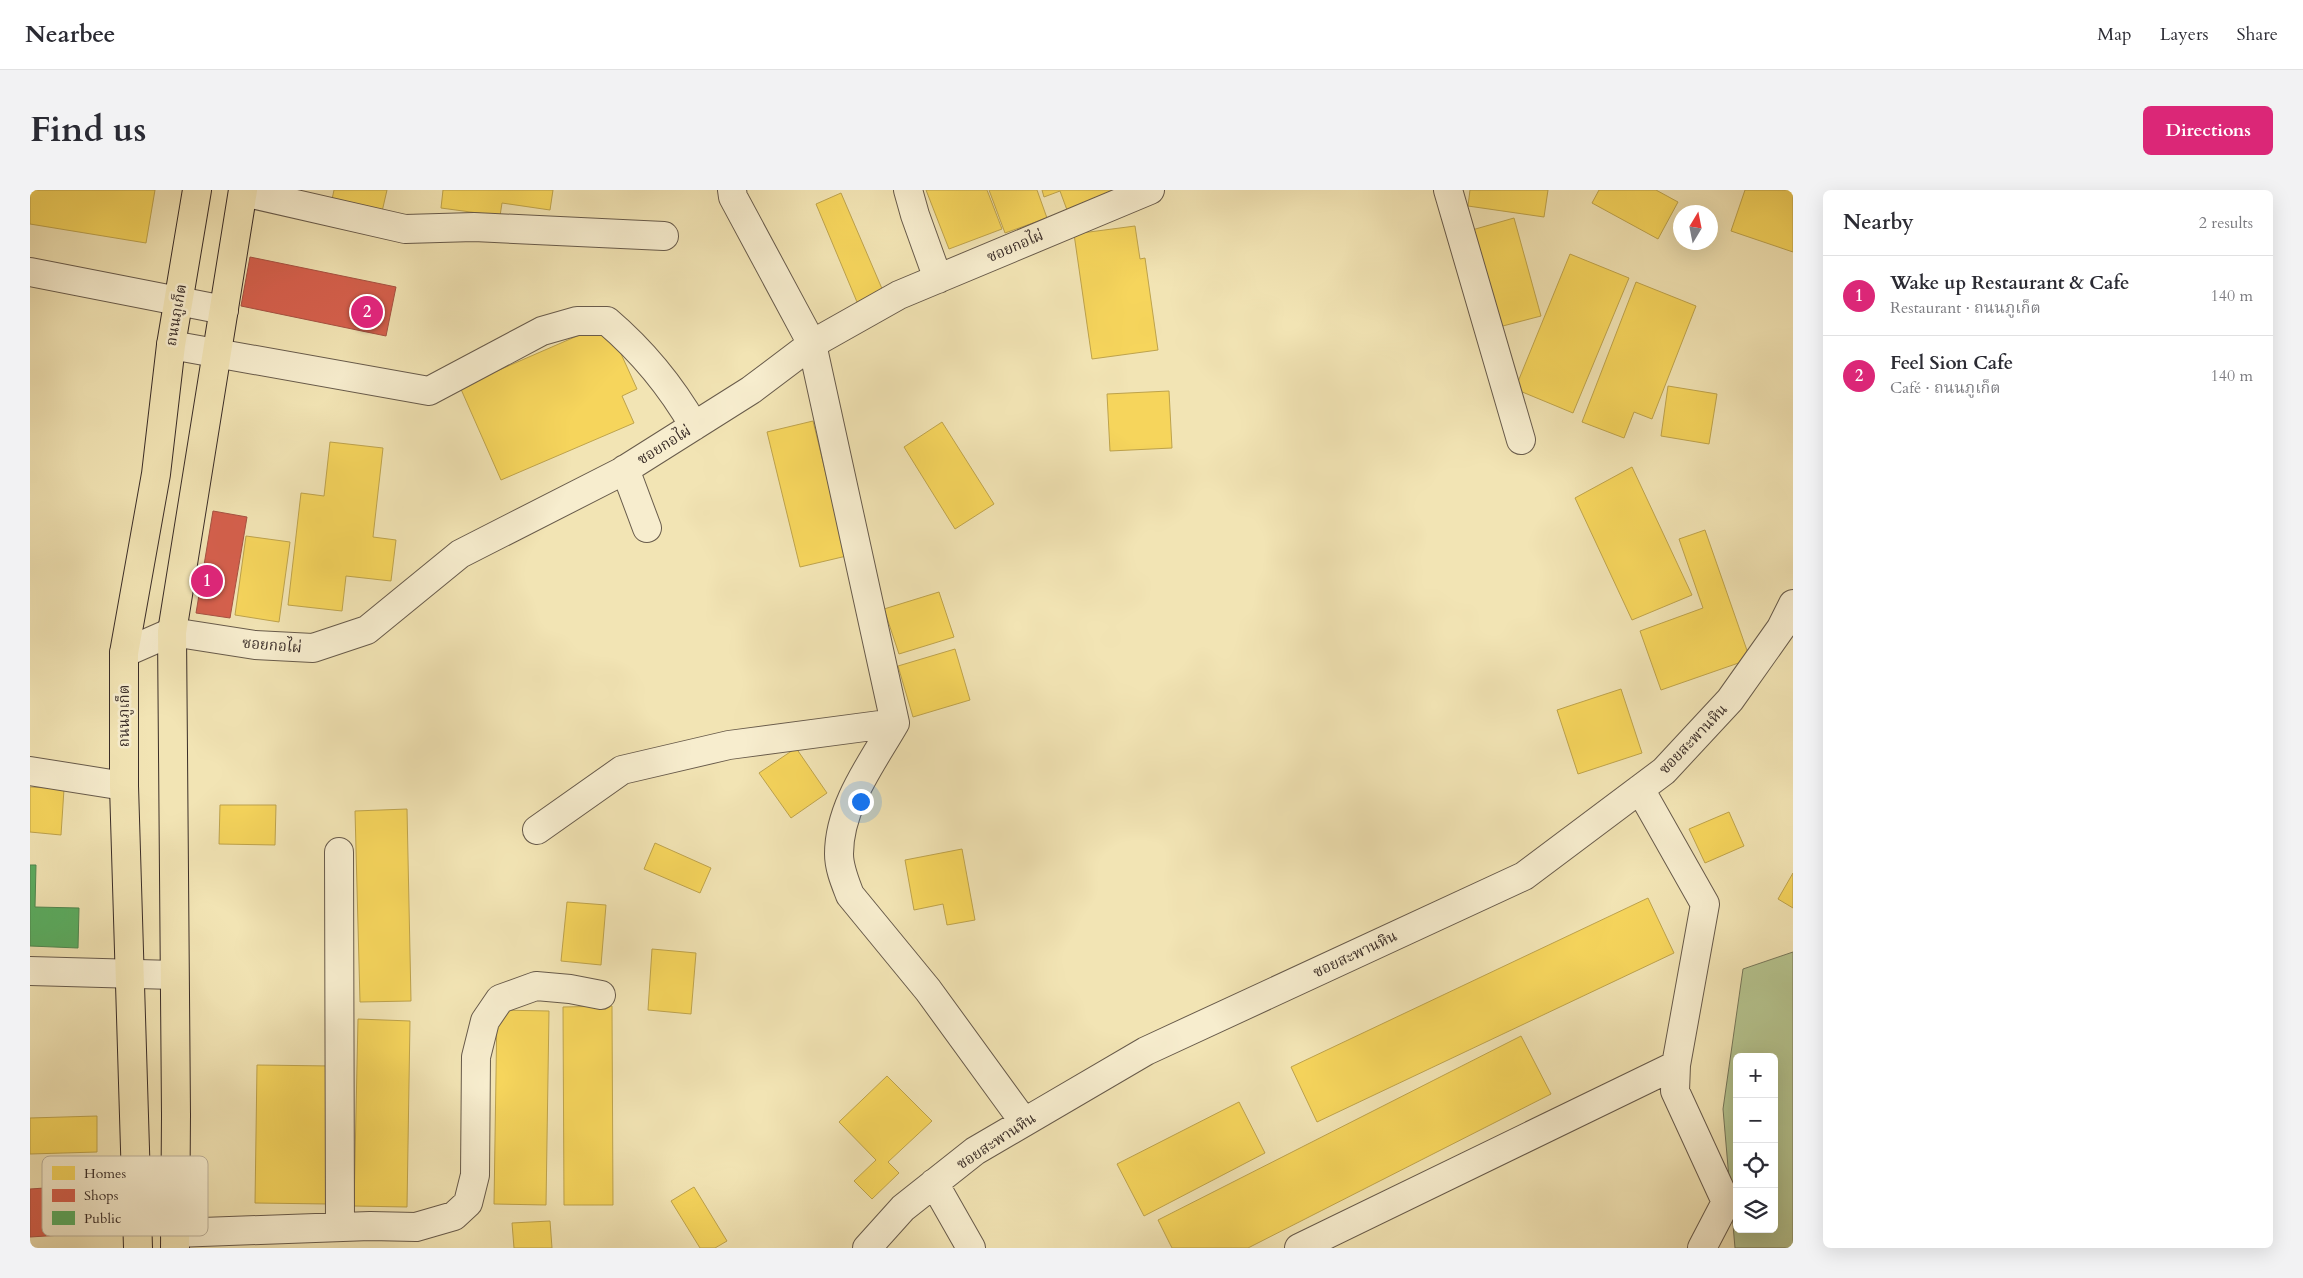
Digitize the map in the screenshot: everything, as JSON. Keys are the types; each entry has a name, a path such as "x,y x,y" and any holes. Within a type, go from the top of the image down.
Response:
{"main road":[{"name":"ถนนภูเก็ต","path":"135,1156 124,786 124,653 156,474 171,345 197,190"},
{"path":"175,1156 172,632 243,191"}],"street":[{"path":"732,190 733,197 812,344 896,723 852,798 844,819 839,855 843,876 850,895 928,990 1024,1122"},
{"path":"908,190 938,279"},
{"name":"ซอยกอไผ่","path":"172,632 255,645 313,648 367,630 460,554 625,469 751,390 812,344 899,295 1150,190"},
{"path":"1448,190 1521,440"},
{"path":"243,191 405,229 474,227 664,236"},
{"path":"30,272 224,310"},
{"path":"171,345 429,391 542,332 577,321 607,320 636,346 685,410 694,426"},
{"path":"625,469 647,528"},
{"name":"ซอยสะพานหิน","path":"866,1248 903,1208 975,1151 1146,1051 1524,876 1664,771 1730,700 1781,628 1793,604"},
{"path":"124,653 172,632"},
{"path":"537,830 622,770 729,745 896,723"},
{"path":"30,771 124,786"},
{"path":"1640,789 1705,904 1676,1065 1675,1092 1726,1202 1702,1248"},
{"path":"339,852 340,1227"},
{"path":"30,971 130,972 174,975"},
{"path":"175,1241 340,1227 416,1227 454,1216 468,1203 475,1175 476,1057 486,1021 490,1014 500,999 536,986 601,994"},
{"path":"1299,1248 1676,1065"},
{"path":"934,1183 971,1248"}],"green space":[{"path":"1793,952 1793,1248 1735,1248 1734,1233 1778,1233 1778,1053 1733,1053 1733,1225 1723,1109 1743,969"}],"building: Homes":[{"path":"30,190 155,190 146,243 30,224"},
{"path":"334,190 387,190 381,216 331,204"},
{"path":"443,190 553,190 550,210 502,203 500,216 441,208"},
{"path":"926,190 987,190 1002,229 949,249"},
{"path":"989,190 1037,190 1047,218 1005,233"},
{"path":"1042,190 1122,190 1067,210 1060,191 1044,197"},
{"path":"1470,190 1548,190 1544,217 1468,206"},
{"path":"1599,190 1656,190 1678,202 1676,205 1673,205 1673,211 1658,239 1592,203"},
{"path":"1745,190 1793,190 1793,252 1731,231"},
{"path":"841,193 883,291 857,302 816,204"},
{"path":"1514,218 1541,316 1499,327 1472,230"},
{"path":"1135,226 1140,259 1145,258 1158,350 1092,359 1074,234"},
{"path":"1570,254 1629,278 1573,413 1515,389"},
{"path":"1636,282 1696,306 1652,419 1634,412 1624,438 1582,422"},
{"path":"607,323 637,389 622,396 634,423 501,480 460,387"},
{"path":"1668,386 1717,394 1709,444 1661,436"},
{"path":"1169,391 1172,448 1110,451 1107,394"},
{"path":"813,421 837,519 855,554 800,567 767,432"},
{"path":"942,422 994,504 955,529 904,447"},
{"path":"330,442 383,448 373,537 396,540 391,581 346,576 342,611 288,605 301,493 324,496"},
{"path":"1632,467 1692,595 1632,620 1575,498"},
{"path":"1705,530 1750,659 1661,690 1640,631 1703,608 1679,539"},
{"path":"246,536 290,542 279,622 235,615"},
{"path":"939,592 954,637 899,654 884,609"},
{"path":"955,649 970,700 913,717 898,666"},
{"path":"1621,689 1642,753 1578,774 1557,710"},
{"path":"796,748 827,793 791,818 759,773"},
{"path":"30,787 64,789 61,835 30,832"},
{"path":"220,805 276,805 275,845 219,844"},
{"path":"407,809 411,1001 360,1002 355,811"},
{"path":"1729,812 1744,846 1705,863 1689,829"},
{"path":"655,843 711,868 700,893 644,869"},
{"path":"962,849 975,920 947,925 943,904 914,910 905,860"},
{"path":"1793,873 1793,908 1778,899"},
{"path":"1648,898 1674,953 1317,1122 1291,1067"},
{"path":"567,902 606,905 601,965 561,961"},
{"path":"652,949 696,953 691,1014 648,1010"},
{"path":"612,1006 613,1205 564,1205 563,1007"},
{"path":"497,1010 549,1011 546,1205 494,1204"},
{"path":"358,1019 410,1021 407,1207 354,1206"},
{"path":"1521,1036 1551,1094 1248,1248 1172,1248 1158,1220"},
{"path":"257,1065 331,1066 329,1204 255,1203"},
{"path":"887,1076 932,1121 888,1162 899,1173 872,1199 854,1181 876,1160 839,1122"},
{"path":"1239,1102 1265,1153 1144,1216 1117,1164"},
{"path":"97,1116 97,1152 30,1154 30,1118"},
{"path":"694,1187 727,1241 715,1248 700,1248 671,1201"},
{"path":"550,1221 552,1248 514,1248 512,1223"}],"building: Shops":[{"path":"250,257 396,287 386,336 241,306"},
{"path":"213,511 247,517 230,618 196,613"},
{"path":"42,1188 42,1236 46,1236 30,1237 30,1189"}],"building: Public":[{"path":"30,865 36,865 35,907 79,908 78,948 30,946"}],"place":[{"name":"Feel Sion Cafe","path":"367,312"},
{"name":"Wake up Restaurant & Cafe","path":"207,581"}]}
